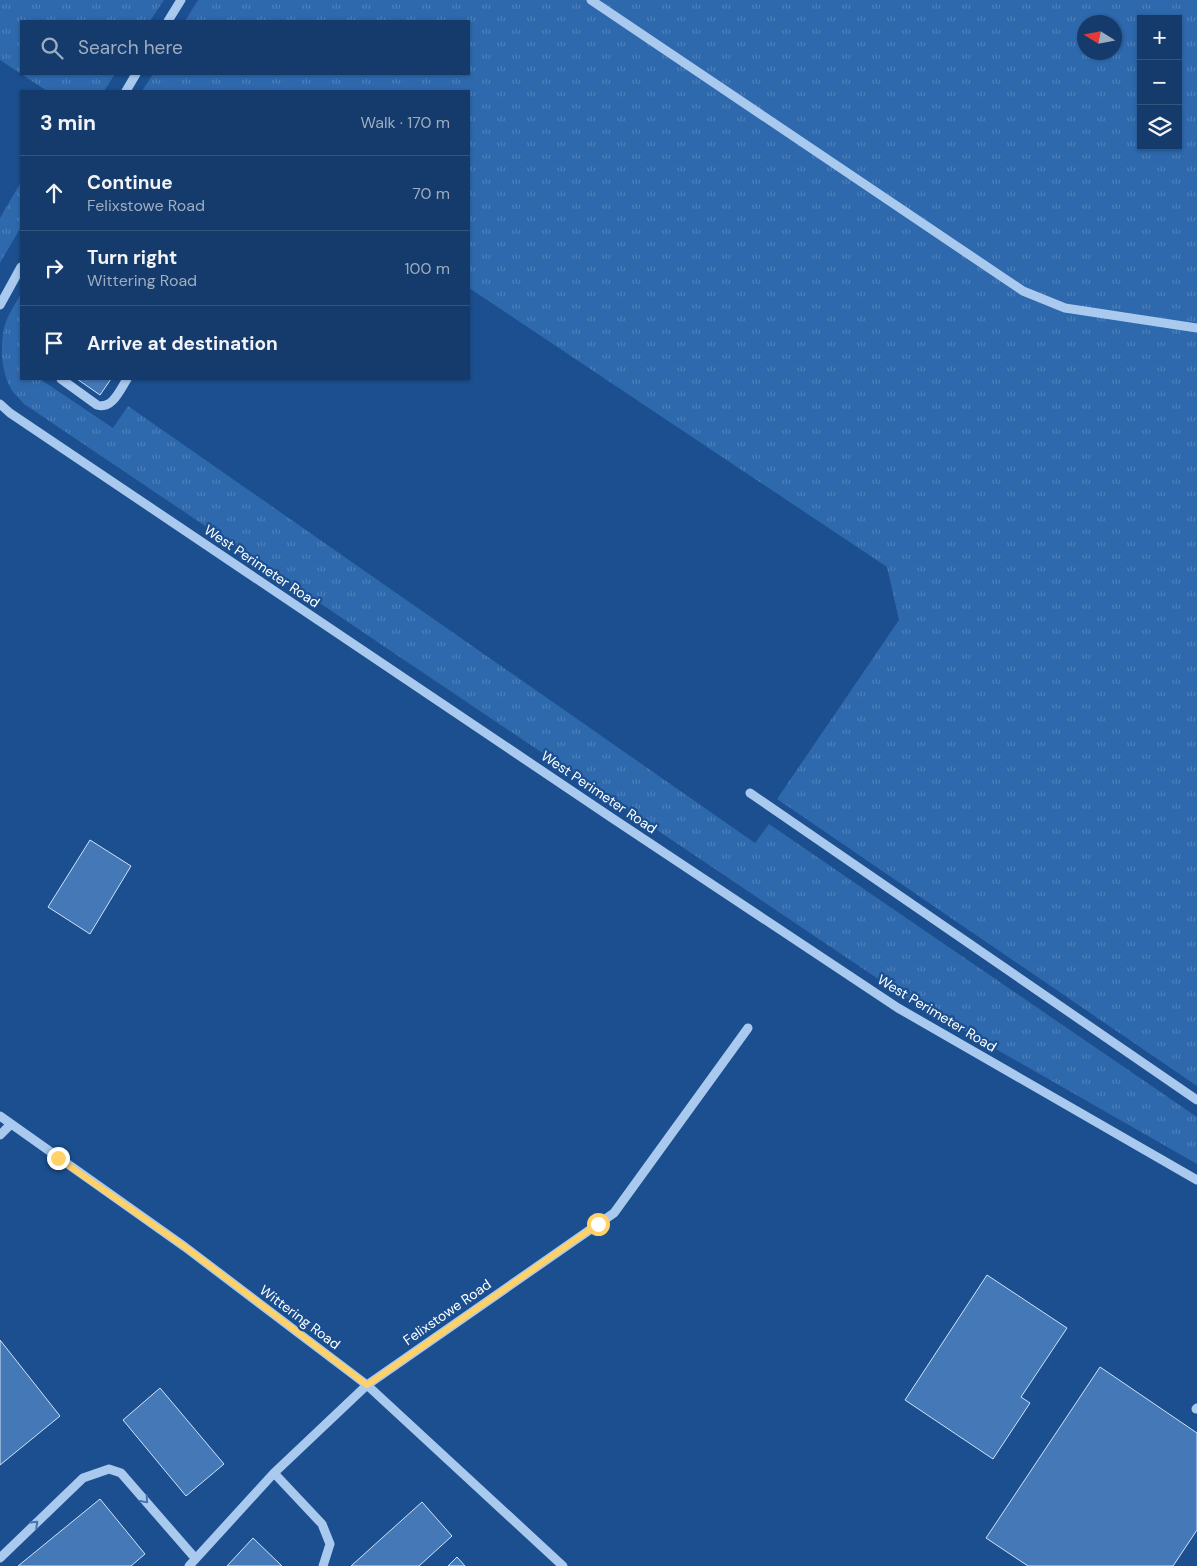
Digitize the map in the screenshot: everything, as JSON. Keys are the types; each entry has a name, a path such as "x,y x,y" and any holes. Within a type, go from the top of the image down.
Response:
{"lane":[{"path":"169,20 181,0"},
{"path":"592,0 1023,291 1065,308 1197,328"},
{"path":"127,90 135,75"},
{"path":"0,305 20,269"},
{"path":"62,380 102,407 113,401 126,380"},
{"name":"West Perimeter Road","path":"0,404 10,413 604,813 898,1008 1197,1180"},
{"path":"750,794 1197,1100"},
{"name":"Felixstowe Road","path":"188,1566 274,1473 367,1385 614,1213 748,1028"},
{"name":"Wittering Road","path":"0,1116 185,1247 367,1385 564,1566"},
{"path":"0,1135 11,1124"},
{"path":"0,1558 83,1478 109,1469 121,1473 196,1558"},
{"path":"274,1473 322,1524 330,1544 323,1566"}],"green space":[{"path":"0,0 164,0 151,20 20,20 20,73 0,60"},
{"path":"198,0 1197,0 1197,1086 777,799 899,620 887,567 470,289 470,90 143,90 152,75 470,75 470,20 186,20"},
{"path":"23,75 114,75 105,90 45,90"},
{"path":"20,184 20,229 0,263 0,218"},
{"path":"20,296 20,380 41,380 113,428 128,406 755,843 769,824 1197,1117 1197,1164 905,997 24,404 12,391 3,367 3,336 5,324"}],"building":[{"path":"78,380 110,380 100,395"},
{"path":"90,840 131,866 90,934 48,907"},
{"path":"987,1275 1067,1328 1021,1397 1030,1403 993,1459 905,1400"},
{"path":"0,1340 60,1416 0,1465"},
{"path":"1100,1367 1197,1433 1197,1530 1173,1566 1028,1566 986,1538"},
{"path":"160,1388 224,1464 186,1496 123,1420"},
{"path":"100,1499 145,1554 131,1566 18,1566"},
{"path":"422,1502 452,1536 419,1566 351,1566"},
{"path":"253,1538 282,1566 227,1566"},
{"path":"457,1557 465,1566 448,1566"}],"route":[{"path":"58,1158 185,1247 367,1385 598,1224"}]}
